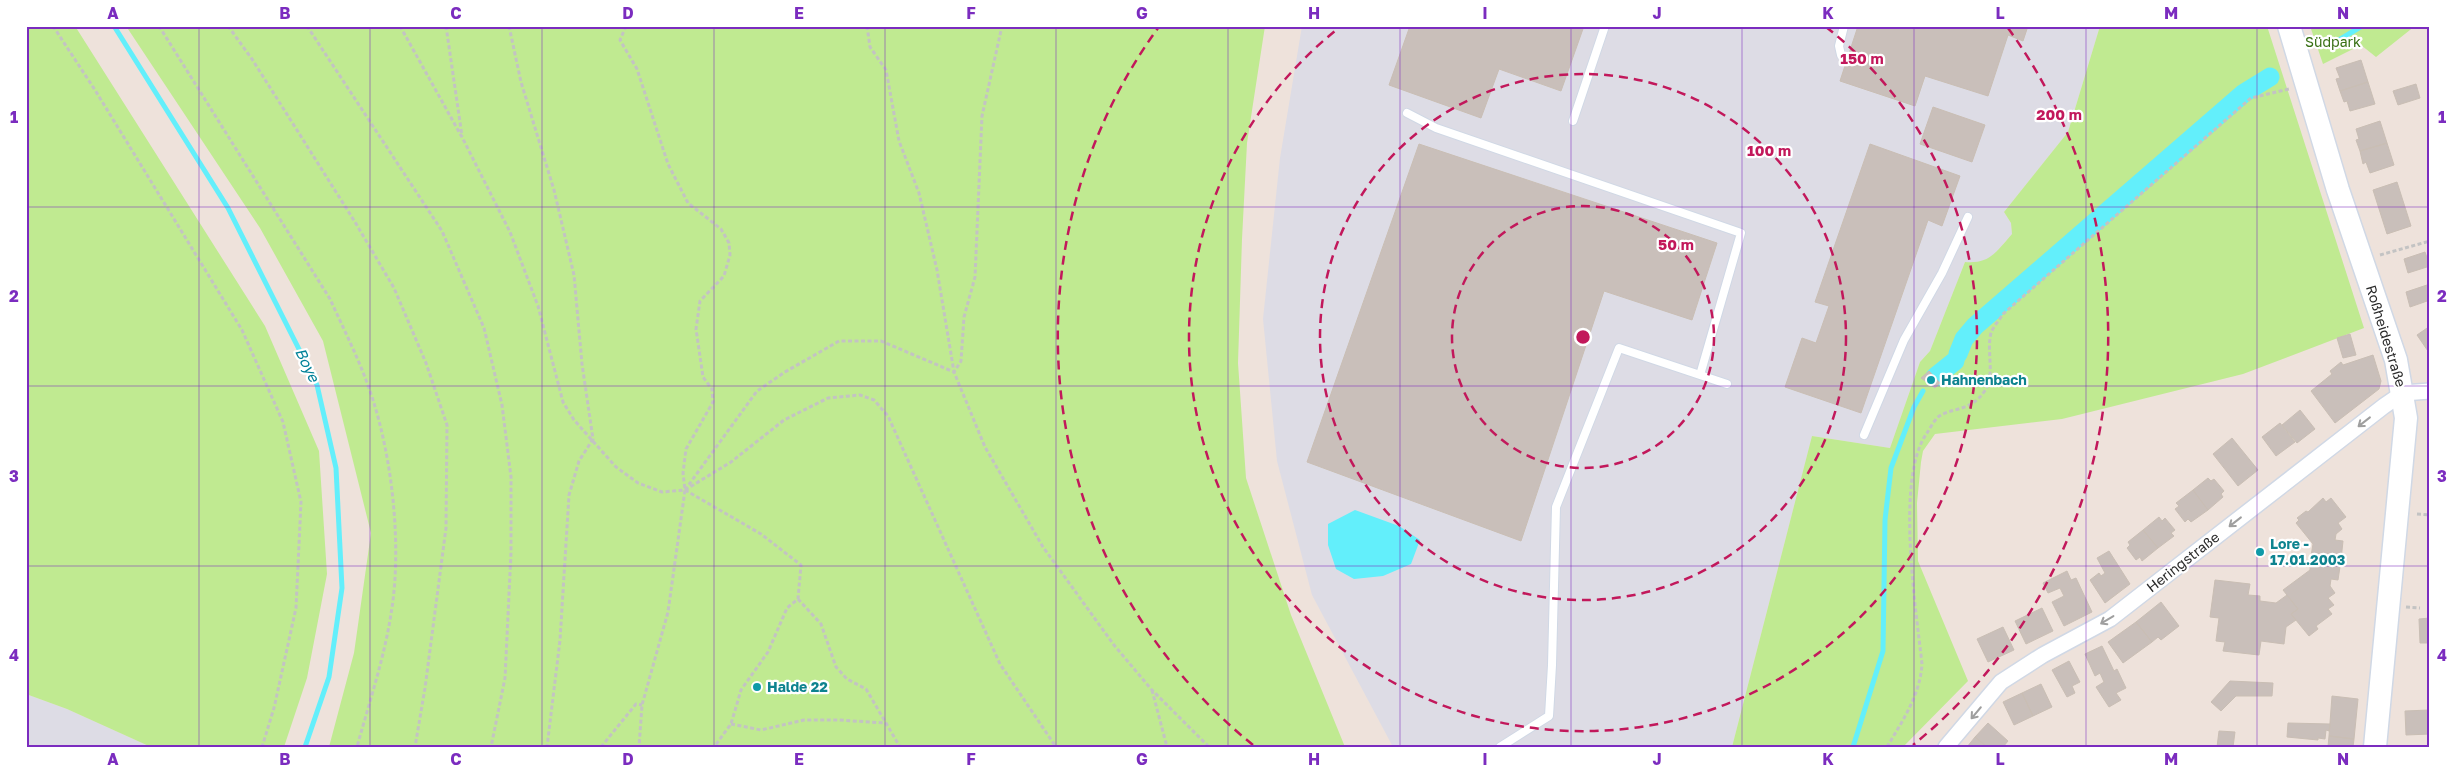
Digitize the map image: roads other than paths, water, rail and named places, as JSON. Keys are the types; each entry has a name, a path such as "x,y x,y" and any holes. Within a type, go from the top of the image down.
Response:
{"street":[{"name":"Roßheidestraße","path":"2289,26 2338,190 2396,360 2403,393 2406,440 2375,747"},
{"path":"2403,393 2430,391"},
{"name":"Heringstraße","path":"1946,747 2001,682 2043,655 2110,619 2403,393"}],"lane":[{"path":"1573,121 1605,26"},
{"path":"1841,55 1839,46 1844,26"},
{"path":"1407,113 1436,128 1741,233 1700,375"},
{"path":"1864,435 1904,340 1942,272 1968,217"},
{"path":"1500,747 1549,716 1556,507 1619,348 1727,384"}],"water":[{"path":"1355,510 1399,526 1420,540 1411,564 1383,576 1354,579 1336,569 1328,545 1328,524"}],"waterway":[{"name":"Boye","path":"114,26 228,208 317,385 336,468 342,588 329,677 305,747"},
{"name":"Hahnenbach","path":"2329,46 2362,26"},
{"name":"Hahnenbach","path":"1958,354 1964,339 1975,326 2244,93 2270,77"},
{"name":"Hahnenbach","path":"1935,377 1955,361"},
{"name":"Hahnenbach","path":"1853,747 1883,651 1885,520 1891,468 1914,407 1923,391"}],"place":[{"name":"Hahnenbach","path":"1931,380"},
{"name":"Lore - 17.01.2003","path":"2260,552"},
{"name":"Halde 22","path":"757,687"}],"park label":[{"name":"Südpark","path":"2333,42"}]}
